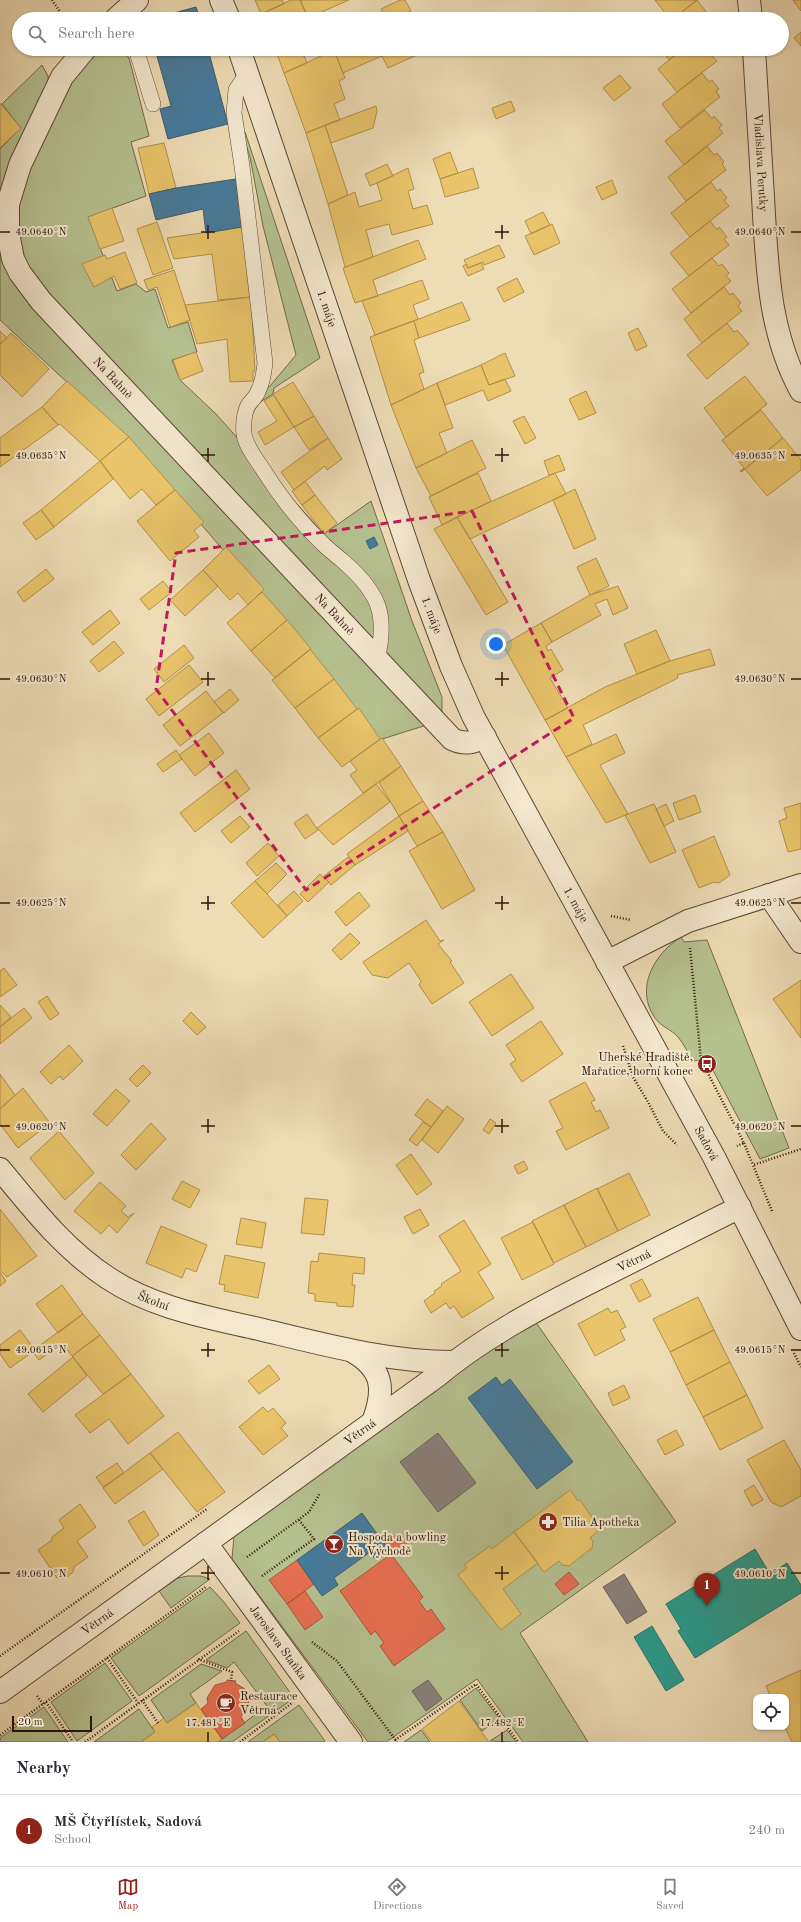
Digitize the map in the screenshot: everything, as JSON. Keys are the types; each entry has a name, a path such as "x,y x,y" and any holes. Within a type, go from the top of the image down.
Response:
{"street":[{"path":"125,12 137,0"},
{"path":"221,0 226,12"},
{"path":"749,0 750,12"},
{"name":"Na Bahně","path":"80,56 62,77 16,176 8,204 7,219 9,242 16,266 41,301 452,739 461,743 469,743 485,737"},
{"name":"1. máje","path":"241,56 420,580 452,666 473,716 607,962"},
{"name":"Vladislava Perutky","path":"754,56 767,254 774,315 778,337 785,359 801,392"},
{"path":"607,962 688,921 801,885"},
{"path":"769,895 801,942"},
{"name":"Sadová","path":"607,962 714,1157 801,1329"},
{"name":"Školní","path":"0,1168 45,1224 65,1244 108,1278 148,1300 177,1310 352,1351 426,1361 453,1362"},
{"name":"Větrná","path":"0,1692 373,1422 453,1362 525,1315 740,1207"},
{"name":"Školní","path":"352,1351 372,1364 380,1382 380,1402 373,1422"},
{"name":"Jaroslava Staňka","path":"206,1543 351,1742"}],"lane":[{"path":"138,56 153,104"},
{"path":"248,75 236,90 234,113 242,166 265,363 263,378 259,390 254,400 248,405 244,423 244,434 253,454 288,506 325,546 362,579 373,594 382,616 383,629 377,660"}],"path":[{"path":"52,0 60,12"},
{"path":"606,913 612,917 633,920"},
{"path":"690,944 701,1060 744,1143 774,1215"},
{"path":"714,1157 744,1143"},
{"path":"753,1166 801,1149"},
{"path":"0,1656 214,1504"},
{"path":"262,1576 314,1539 299,1520"},
{"path":"85,1742 138,1702 240,1630"},
{"path":"308,1638 313,1644 338,1661 396,1741 476,1684 518,1742"},
{"path":"107,1658 138,1702"},
{"path":"198,1659 232,1672 231,1681"},
{"path":"240,1742 299,1699"},
{"path":"142,1700 158,1723"},
{"path":"46,1702 73,1742"}],"highlighted area":[{"path":"472,511 574,718 306,890 156,689 176,553"}],"green space":[{"path":"90,56 127,56 129,58 149,136 131,142 146,196 88,217 117,291 136,284 146,292 155,289 168,328 188,322 197,352 172,360 180,380 215,413 324,534 371,501 412,621 442,697 442,721 43,292 22,259 16,217 20,190 64,91"},
{"path":"42,65 48,76 49,87 0,202 0,149 21,128 2,104"},
{"path":"242,132 245,132 320,358 274,388 273,394 260,402 253,412 263,389 270,386 296,355 263,226 250,157"},
{"path":"0,225 2,247 430,724 379,740 285,622 127,438 0,320"},
{"path":"681,937 684,942 707,940 789,1148 760,1159 707,1059 693,1061 678,1037 657,1021 649,1007 647,983 650,972 663,952"},
{"path":"530,1314 676,1522 520,1633 588,1742 523,1742 477,1679 386,1742 368,1742 232,1559 234,1536"},
{"path":"201,1576 210,1579 171,1608 159,1591 178,1578"},
{"path":"210,1587 240,1623 139,1696 111,1658"},
{"path":"246,1631 294,1698 232,1742 218,1742 267,1706 234,1662 227,1668 206,1660"},
{"path":"105,1663 132,1701 77,1741 51,1702"},
{"path":"201,1664 222,1671 190,1694 196,1703 167,1723 151,1700"},
{"path":"476,1688 499,1718 482,1731 460,1700"},
{"path":"299,1705 325,1741 280,1742 274,1734 263,1742 248,1742"},
{"path":"44,1707 68,1742 0,1742 0,1738"},
{"path":"139,1709 155,1732 141,1742 94,1742"},
{"path":"421,1730 430,1742 404,1742"},
{"path":"507,1730 516,1742 490,1741"}],"building: Homes":[{"path":"255,0 282,0 284,4 266,12 260,12"},
{"path":"291,0 300,0 305,12 265,12"},
{"path":"300,0 349,0 322,12 305,12"},
{"path":"400,0 405,0 411,11 382,12 381,9"},
{"path":"655,0 697,0 682,12 664,12"},
{"path":"697,0 706,12 682,12"},
{"path":"793,0 801,0 801,11"},
{"path":"801,32 801,46 794,38"},
{"path":"278,56 304,56 307,63 284,73"},
{"path":"321,56 336,56 345,78 339,81 345,99 334,104 340,120 306,133 284,73"},
{"path":"336,56 382,56 343,73"},
{"path":"382,56 415,56 388,68"},
{"path":"666,56 674,56 669,60"},
{"path":"674,56 712,56 717,61 677,92 658,69"},
{"path":"702,73 709,82 712,80 719,89 716,91 720,97 680,128 662,104"},
{"path":"620,75 631,88 614,101 603,88"},
{"path":"511,101 515,111 496,119 492,108"},
{"path":"0,103 21,128 0,148"},
{"path":"376,106 377,111 373,128 331,143 325,125"},
{"path":"705,110 712,119 714,116 722,125 719,128 723,133 684,165 665,141"},
{"path":"325,125 348,195 328,204 306,133"},
{"path":"164,143 176,188 149,194 138,148"},
{"path":"707,146 714,155 717,153 724,162 722,164 726,170 686,201 668,177"},
{"path":"450,152 458,173 440,179 433,159"},
{"path":"387,164 393,176 370,186 365,174"},
{"path":"408,168 414,189 408,191 413,209 427,205 433,224 392,235 389,224 366,230 373,257 345,267 328,204 355,192 359,207 382,200 377,183"},
{"path":"473,168 479,188 445,197 440,179"},
{"path":"612,180 617,193 602,200 596,187"},
{"path":"711,182 717,191 720,189 727,198 724,200 729,206 690,237 671,213"},
{"path":"112,208 124,241 100,249 88,217"},
{"path":"543,212 550,225 531,234 525,221"},
{"path":"710,221 717,230 719,227 727,237 724,239 729,245 689,276 670,253"},
{"path":"157,222 173,268 153,275 137,229"},
{"path":"552,224 560,243 534,255 525,236"},
{"path":"242,227 251,297 218,300 212,254 174,259 167,238"},
{"path":"418,240 426,259 373,280 378,296 355,303 343,268"},
{"path":"499,245 505,257 484,265 483,262 468,268 464,260"},
{"path":"125,252 137,283 120,289 114,276 94,287 82,264 105,255 107,259"},
{"path":"712,258 719,266 722,264 729,273 726,276 731,281 691,313 672,289"},
{"path":"481,263 484,269 468,276 463,266 466,264 468,268"},
{"path":"174,270 190,320 170,327 157,287 148,290 144,280"},
{"path":"517,278 524,292 504,302 497,288"},
{"path":"422,280 429,299 413,305 418,319 375,335 362,301"},
{"path":"724,287 730,295 733,293 741,303 738,306 742,311 702,343 684,319"},
{"path":"251,297 255,371 253,371 253,381 230,382 227,339 197,344 185,305"},
{"path":"462,302 470,320 419,338 414,321"},
{"path":"414,321 419,338 414,340 424,372 419,374 424,389 391,405 370,337"},
{"path":"727,323 734,332 737,330 749,344 707,379 687,355"},
{"path":"638,328 647,346 636,351 628,333"},
{"path":"0,331 7,338 0,344"},
{"path":"11,333 49,369 22,397 0,375 0,345"},
{"path":"196,352 203,371 180,380 173,360"},
{"path":"505,353 515,376 489,385 481,365"},
{"path":"481,365 489,385 505,379 511,391 488,401 483,390 445,405 437,383"},
{"path":"745,376 767,404 726,437 704,408"},
{"path":"67,381 129,437 100,461 60,424 58,425 42,407"},
{"path":"293,382 314,416 294,427 273,394"},
{"path":"437,383 453,428 439,433 447,453 416,468 391,405"},
{"path":"586,391 596,413 579,420 569,399"},
{"path":"274,395 294,427 265,445 258,432 277,421 264,401"},
{"path":"42,407 58,425 0,467 0,438"},
{"path":"761,410 783,438 741,472 740,471 744,468 722,440"},
{"path":"314,416 328,438 309,450 294,427"},
{"path":"524,416 536,438 525,444 513,421"},
{"path":"129,437 175,490 156,505 142,489 130,499 100,461"},
{"path":"328,438 342,459 327,470 325,466 294,490 281,472"},
{"path":"783,438 801,460 801,470 767,496 745,469 741,472"},
{"path":"472,440 486,468 431,496 416,468"},
{"path":"559,455 565,470 549,475 544,461"},
{"path":"100,461 113,479 54,527 41,510"},
{"path":"478,473 491,501 442,525 429,497"},
{"path":"555,473 566,494 470,539 457,517"},
{"path":"305,481 315,495 302,505 292,491"},
{"path":"575,489 596,539 574,549 553,500"},
{"path":"175,490 204,522 194,531 199,537 170,561 137,521"},
{"path":"315,495 337,523 324,534 302,505"},
{"path":"41,510 54,527 36,540 23,523"},
{"path":"457,517 508,602 486,615 434,529"},
{"path":"226,547 264,589 248,605 238,593 230,600 203,570"},
{"path":"596,558 609,586 590,595 577,567"},
{"path":"46,569 54,579 24,602 17,592"},
{"path":"203,570 218,586 185,616 170,600"},
{"path":"163,581 172,592 149,610 140,599"},
{"path":"618,586 628,608 613,615 607,599 595,604 601,615 552,642 541,623 590,595"},
{"path":"262,592 287,620 251,651 227,623"},
{"path":"110,610 120,623 93,645 82,632"},
{"path":"287,620 311,649 275,678 251,651"},
{"path":"541,623 552,642 546,646 548,651 551,649 563,670 550,678 568,708 545,720 503,645"},
{"path":"656,630 670,661 637,674 624,644"},
{"path":"114,641 124,653 99,672 90,661"},
{"path":"184,645 194,658 164,682 154,669"},
{"path":"310,649 334,679 295,708 272,680"},
{"path":"710,649 715,665 677,675 678,678 583,725 592,744 566,757 545,720 605,687 670,661"},
{"path":"189,665 203,682 159,716 146,699"},
{"path":"334,679 357,709 318,738 295,708"},
{"path":"230,689 239,700 224,713 214,702"},
{"path":"206,691 223,713 180,746 163,725"},
{"path":"359,708 380,739 342,767 318,738"},
{"path":"209,733 224,753 195,776 179,755"},
{"path":"616,734 625,753 600,765 628,814 606,823 566,757"},
{"path":"382,738 401,766 363,793 350,775 357,770 350,761"},
{"path":"176,750 182,759 163,772 157,764"},
{"path":"401,766 423,801 399,816 379,783"},
{"path":"236,770 250,789 195,832 180,813"},
{"path":"376,784 390,802 333,845 317,828"},
{"path":"695,795 701,812 679,820 673,803"},
{"path":"423,801 443,832 417,846 399,816"},
{"path":"801,803 801,849 788,852 779,821 787,818 784,808"},
{"path":"654,804 676,852 650,863 625,815"},
{"path":"666,804 674,821 664,826 656,809"},
{"path":"307,814 318,830 305,839 294,823"},
{"path":"240,816 250,827 231,843 221,831"},
{"path":"399,816 408,831 355,865 347,854"},
{"path":"443,832 475,890 442,909 409,851"},
{"path":"714,836 730,875 719,883 714,882 699,888 682,850"},
{"path":"268,843 279,856 257,876 246,863"},
{"path":"348,857 355,865 331,885 324,876"},
{"path":"276,863 287,874 267,894 255,881"},
{"path":"320,874 329,882 308,902 300,894"},
{"path":"255,881 287,916 263,938 231,903"},
{"path":"294,891 303,901 287,916 278,905"},
{"path":"359,892 370,906 346,926 335,912"},
{"path":"426,920 440,941 444,940 438,944 452,961 450,962 464,983 432,1004 419,985 421,981 409,963 388,978 372,975 363,962"},
{"path":"350,933 360,943 341,960 332,950"},
{"path":"4,968 17,985 0,997 0,971"},
{"path":"511,974 534,1008 492,1036 469,1002"},
{"path":"801,980 801,1038 773,999"},
{"path":"47,996 59,1014 50,1020 38,1002"},
{"path":"0,1005 11,1017 0,1027"},
{"path":"24,1008 32,1018 0,1044 0,1027"},
{"path":"191,1012 206,1027 197,1035 183,1021"},
{"path":"541,1021 563,1054 522,1082 510,1064 516,1060 506,1045"},
{"path":"69,1045 83,1061 63,1080 60,1076 51,1084 40,1072"},
{"path":"143,1065 151,1073 137,1087 129,1079"},
{"path":"0,1074 15,1095 0,1109"},
{"path":"585,1082 595,1100 591,1102 596,1112 600,1110 609,1128 566,1150 556,1131 563,1128 549,1101"},
{"path":"23,1088 50,1123 18,1148 0,1124 0,1109"},
{"path":"116,1089 130,1101 107,1126 93,1114"},
{"path":"427,1099 443,1111 431,1127 415,1115"},
{"path":"447,1106 464,1119 438,1153 422,1140"},
{"path":"490,1119 496,1123 489,1134 483,1130"},
{"path":"423,1122 431,1127 417,1146 409,1140"},
{"path":"151,1123 166,1139 136,1170 121,1155"},
{"path":"59,1131 94,1173 65,1200 30,1158"},
{"path":"411,1154 432,1184 417,1195 396,1165"},
{"path":"524,1161 528,1169 518,1174 514,1166"},
{"path":"629,1173 650,1215 618,1231 597,1189"},
{"path":"182,1181 200,1190 190,1208 172,1199"},
{"path":"100,1182 126,1206 121,1211 128,1217 134,1213 117,1233 109,1225 101,1234 74,1211"},
{"path":"597,1188 618,1231 586,1247 564,1205"},
{"path":"305,1198 328,1200 324,1235 301,1233"},
{"path":"564,1205 586,1247 554,1263 532,1221"},
{"path":"0,1209 37,1256 7,1277 0,1270"},
{"path":"420,1209 429,1225 413,1234 404,1217"},
{"path":"241,1218 266,1223 262,1248 236,1244"},
{"path":"464,1220 491,1264 478,1272 494,1298 462,1318 454,1306 450,1309 446,1303 431,1313 424,1301 435,1293 434,1291 442,1286 441,1284 461,1271 439,1236"},
{"path":"533,1222 554,1264 522,1280 501,1238"},
{"path":"161,1226 207,1245 196,1272 186,1268 182,1278 146,1263"},
{"path":"319,1253 365,1258 364,1274 353,1273 352,1285 355,1285 353,1307 337,1306 337,1303 315,1301 315,1294 308,1293 311,1261 318,1262"},
{"path":"225,1255 265,1263 258,1298 224,1291 225,1285 219,1284"},
{"path":"0,1272 6,1281 0,1286"},
{"path":"642,1279 651,1296 639,1302 630,1285"},
{"path":"62,1285 83,1314 58,1333 36,1304"},
{"path":"698,1297 714,1330 670,1352 653,1319"},
{"path":"608,1308 611,1313 617,1310 626,1327 620,1330 625,1340 595,1356 578,1324"},
{"path":"83,1314 100,1335 72,1356 62,1343 39,1360 32,1351"},
{"path":"20,1330 35,1350 10,1368 0,1354 0,1345"},
{"path":"714,1330 730,1362 686,1385 670,1352"},
{"path":"100,1335 131,1374 103,1394 72,1356"},
{"path":"73,1357 87,1376 43,1412 28,1394"},
{"path":"730,1362 747,1395 703,1417 686,1385"},
{"path":"269,1365 280,1379 259,1394 248,1381"},
{"path":"131,1374 164,1416 128,1444 109,1419 90,1433 75,1415"},
{"path":"624,1385 630,1398 613,1406 608,1393"},
{"path":"747,1395 763,1428 720,1450 703,1417"},
{"path":"263,1407 268,1412 273,1408 286,1423 281,1428 288,1436 263,1455 239,1427"},
{"path":"676,1430 684,1445 665,1455 657,1440"},
{"path":"178,1432 225,1492 197,1512 150,1453"},
{"path":"784,1440 801,1470 801,1496 781,1507 771,1502 747,1460"},
{"path":"150,1453 163,1469 115,1504 103,1488"},
{"path":"117,1463 124,1473 103,1487 96,1477"},
{"path":"754,1485 763,1500 752,1506 744,1491"},
{"path":"570,1490 578,1501 580,1500 600,1529 590,1538 593,1541 592,1548 569,1566 562,1565 559,1561 544,1572 514,1532"},
{"path":"80,1504 96,1527 77,1541 88,1557 74,1567 73,1572 67,1577 61,1576 57,1578 38,1550 52,1540 52,1537 64,1528 59,1520"},
{"path":"144,1511 159,1535 144,1546 128,1521"},
{"path":"514,1532 538,1563 503,1589 521,1614 501,1630 458,1575 467,1568 464,1565 490,1546 492,1549"},
{"path":"801,1670 801,1742 792,1742 786,1730 789,1730 789,1694 770,1694 766,1686"},
{"path":"459,1701 489,1742 432,1742 422,1729"},
{"path":"196,1703 222,1739 218,1742 141,1742 155,1732 152,1727 164,1718 167,1723"},
{"path":"274,1734 280,1742 263,1742"}],"building: Shops":[{"path":"399,1533 407,1543 391,1554 384,1543"},
{"path":"391,1554 423,1597 419,1601 427,1612 431,1609 445,1629 394,1666 380,1646 384,1643 375,1631 371,1635 340,1591"},
{"path":"297,1560 314,1584 287,1604 269,1580"},
{"path":"569,1572 579,1584 564,1595 555,1584"},
{"path":"305,1591 323,1617 305,1630 287,1604"},
{"path":"227,1680 236,1681 235,1683 245,1689 249,1704 241,1717 245,1723 222,1739 201,1709 208,1703 207,1698 215,1685 227,1682"}],"building: Schools":[{"path":"755,1549 770,1574 787,1563 801,1585 801,1593 695,1658 678,1631 681,1629 666,1604"},
{"path":"652,1626 684,1680 666,1691 634,1637"}],"building: Public":[{"path":"196,7 198,12 178,12"},
{"path":"157,56 210,56 228,124 168,139 160,109 171,106"},
{"path":"236,179 242,227 206,233 203,209 156,220 149,194 176,188"},
{"path":"374,537 378,545 370,549 366,541"},
{"path":"496,1377 502,1385 510,1379 573,1462 537,1489 468,1398"},
{"path":"362,1513 388,1549 375,1559 370,1552 334,1578 338,1585 322,1596 297,1560"}],"building: Industry":[{"path":"438,1433 476,1483 438,1512 400,1462"},
{"path":"624,1574 647,1612 627,1624 603,1587"},
{"path":"428,1680 442,1699 426,1711 412,1691"}],"place":[{"name":"Uherské Hradiště, Mařatice, horní konec","path":"707,1064"},
{"name":"Tilia Apotheka","path":"548,1522"},
{"name":"Hospoda a bowling Na Východě","path":"334,1544"},
{"name":"MŠ Čtyřlístek, Sadová","path":"707,1606"},
{"name":"Restaurace Větrná","path":"226,1703"}]}
